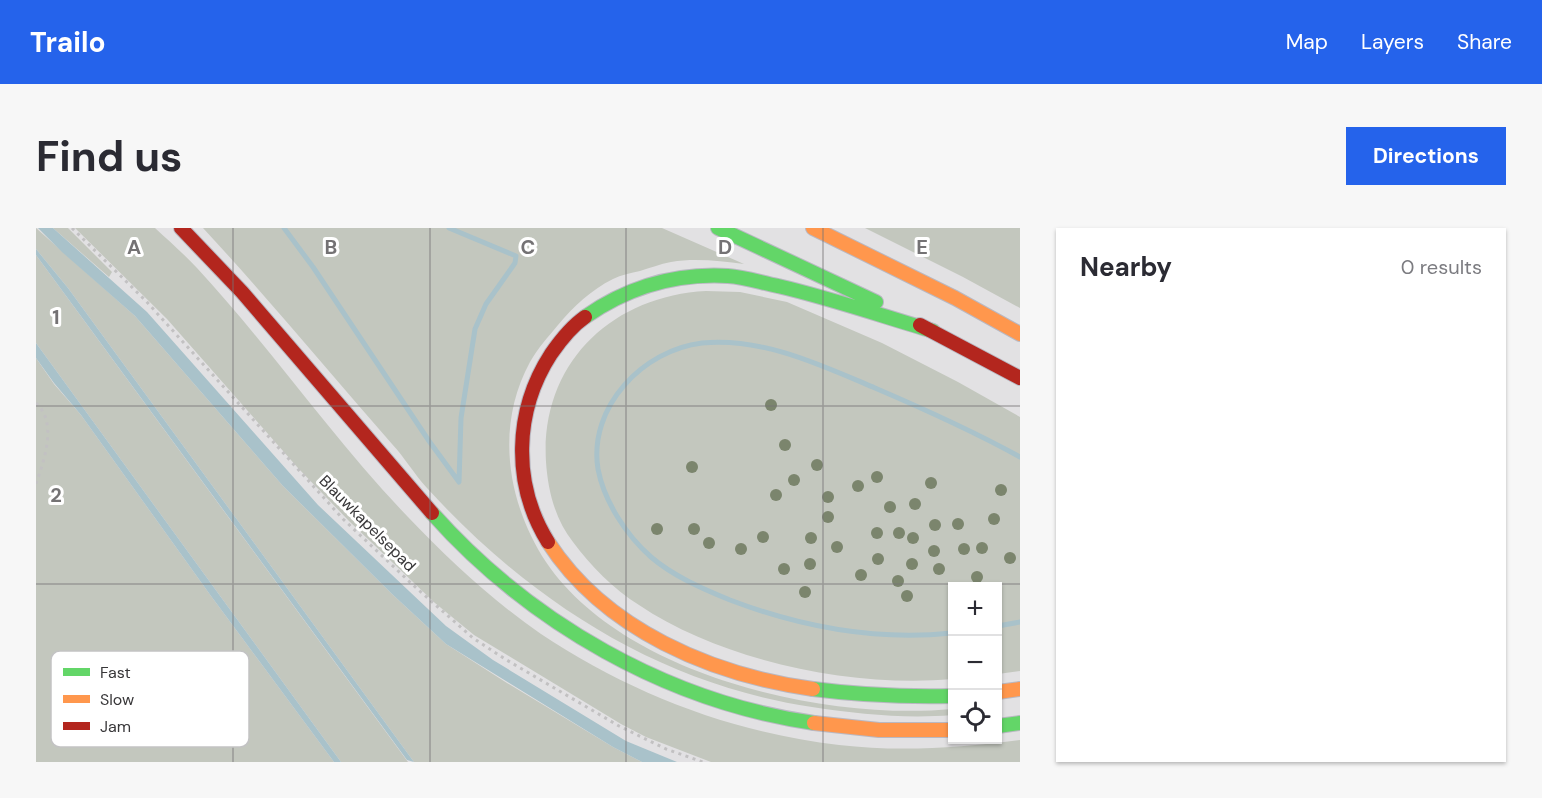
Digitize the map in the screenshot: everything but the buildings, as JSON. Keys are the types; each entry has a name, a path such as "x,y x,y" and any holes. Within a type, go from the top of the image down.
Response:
{"highway":[{"path":"181,228 223,269 392,470 463,546 533,604 588,640 659,679 719,701 783,717 854,729 926,732 948,730"},
{"path":"718,228 841,284 1020,378"},
{"path":"813,228 944,293 1020,334"},
{"path":"933,331 789,289 725,275 670,279 644,286 608,302 586,317 565,336 548,358 533,384 526,407 522,453 529,498 536,520 559,557 592,594 628,622 648,634 703,660 737,672 789,685 849,694 911,698 948,696"},
{"path":"1002,691 1020,688"},
{"path":"1002,725 1020,723"}],"path":[{"name":"Blauwkapelsepad","path":"72,228 146,301 344,519 472,638 619,726 666,749 704,762"},
{"path":"36,403 44,412 48,429 43,464 36,484"}],"shaded area":[{"path":"36,228 135,316 283,486 446,644 613,747 642,762 414,762 68,288 36,249"},
{"path":"53,228 68,228 112,272 109,277"},
{"path":"75,228 155,228 224,298 380,487 423,533 506,608 541,634 610,675 683,707 760,731 839,745 907,749 1002,744 1002,742 1020,740 1020,762 711,762 646,737 474,635 435,603 349,521 298,468 167,319"},
{"path":"203,228 662,228 744,264 689,260 663,264 616,278 590,293 564,318 530,362 519,387 512,412 509,438 510,464 522,515 546,562 580,601 624,634 674,661 730,682 787,698 845,707 901,711 948,709 948,715 864,714 756,696 702,679 650,657 601,631 554,601 509,567 467,529 427,488 397,449"},
{"path":"865,228 1020,228 1020,308 963,277"},
{"path":"36,255 408,762 341,762 36,343"},
{"path":"706,291 740,292 787,302 882,343 1020,417 1020,671 1002,673 1002,582 948,582 948,679 914,681 831,674 748,655 672,625 629,599 595,568 561,524 549,483 546,462 547,427 555,395 569,366 588,342 612,321 640,306 672,296"},
{"path":"36,358 54,384 81,415 334,762 36,762"}],"water":[{"path":"38,228 53,228 147,312 318,505 446,626 493,660 626,741 677,762 642,762 613,747 446,644 283,486 135,316"},
{"path":"36,249 68,288 414,762 407,760 36,255"},
{"path":"36,343 341,762 334,762 81,415 54,383 36,358"}],"waterway":[{"path":"284,228 459,482 461,418 475,329 486,304 515,263 516,256 449,228"},
{"path":"948,633 895,635 839,630 784,618 730,600 679,576 651,557 617,517 605,493 598,469 597,446 602,424 611,404 624,385 659,357 680,348 702,343 724,342 747,344 812,362 930,412 1020,457"},
{"path":"1002,625 1020,622"}],"traffic: fast":[{"path":"718,228 876,302"},
{"path":"585,317 618,298 653,284 690,277 728,276 817,296 933,331"},
{"path":"432,513 471,553 512,589 557,622 605,651 655,676 706,697 760,712 814,723"},
{"path":"813,689 882,695 948,696"},
{"path":"1002,725 1020,723"}],"traffic: slow":[{"path":"813,228 955,298 1020,334"},
{"path":"548,542 572,573 599,600 630,623 664,643 700,660 737,673 813,689"},
{"path":"1002,691 1020,689"},
{"path":"814,723 879,730 948,730"}],"traffic: jam":[{"path":"181,228 242,292 432,513"},
{"path":"548,542 536,520 523,472 524,423 530,399 551,354 566,334 585,317"},
{"path":"920,325 1020,378"}]}
